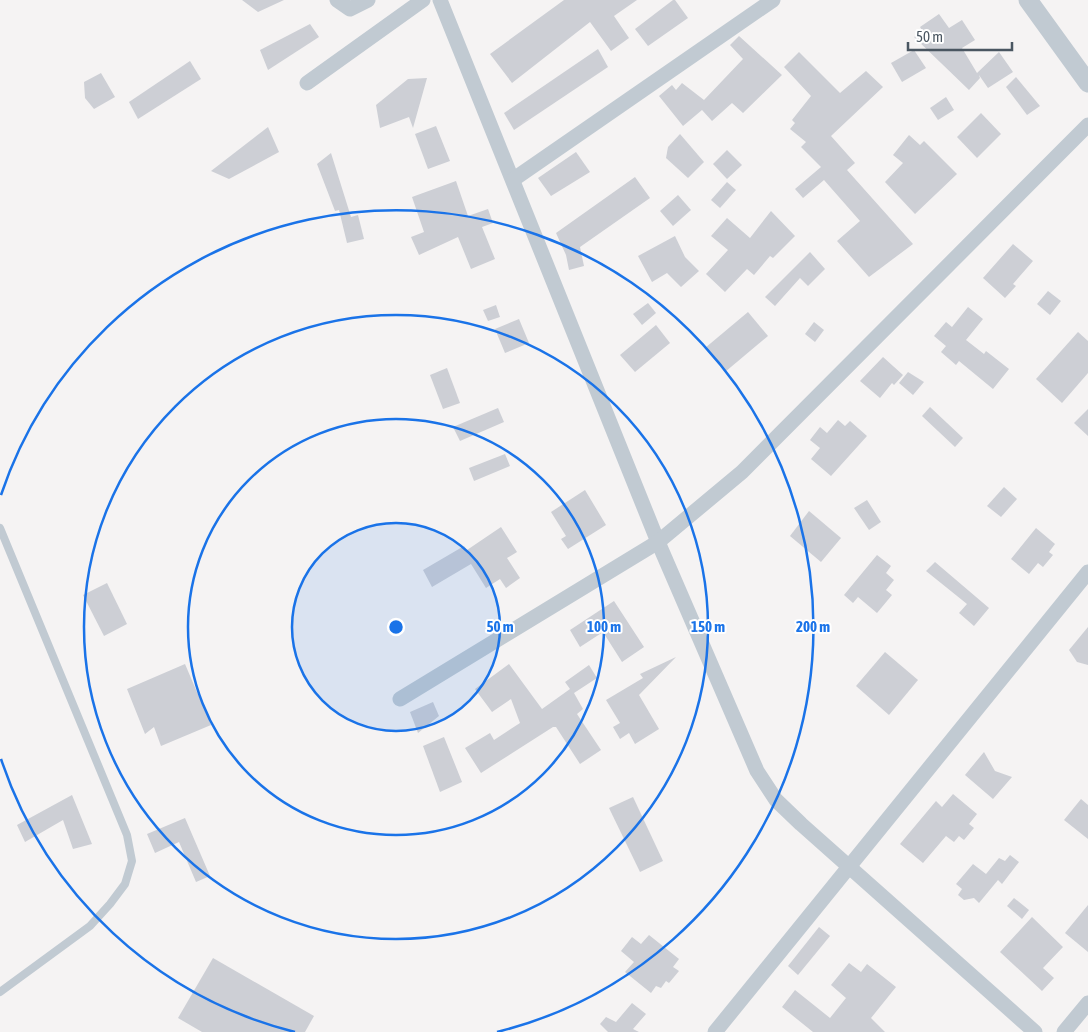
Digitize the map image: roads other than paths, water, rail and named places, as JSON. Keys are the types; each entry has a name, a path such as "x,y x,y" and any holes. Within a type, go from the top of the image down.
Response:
{"street":[{"path":"336,0 350,9 368,0"},
{"path":"307,83 422,0"},
{"path":"440,0 514,179 658,542 757,771 776,800 1035,1032"},
{"path":"514,179 773,0"},
{"path":"1028,0 1088,83"},
{"path":"400,699 658,542 742,472 1088,124"},
{"path":"715,1032 1088,572"},
{"path":"1064,1032 1088,1003"}],"lane":[{"path":"0,528 128,834 132,862 124,884 110,904 90,926 0,992"}]}
